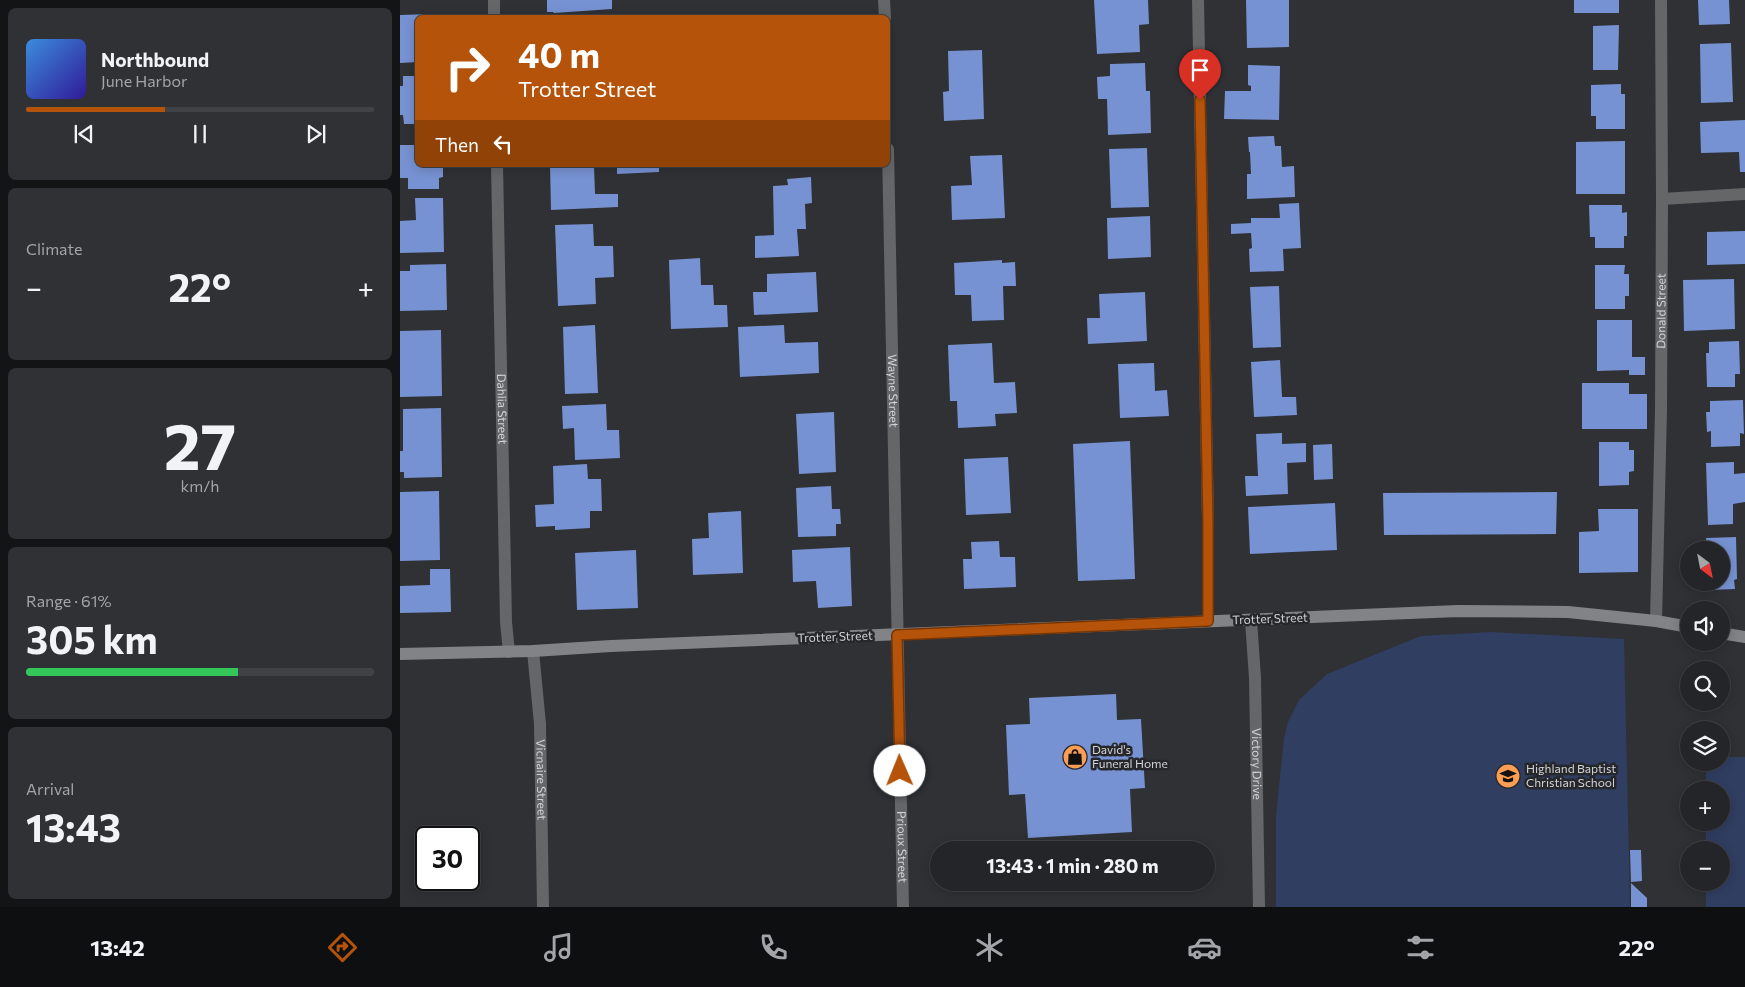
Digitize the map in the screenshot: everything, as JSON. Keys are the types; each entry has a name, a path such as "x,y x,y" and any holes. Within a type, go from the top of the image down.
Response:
{"street":[{"path":"494,0 494,15"},
{"path":"884,0 885,15"},
{"path":"1198,0 1208,522 1208,621"},
{"name":"Donald Street","path":"1656,621 1661,410 1661,0"},
{"name":"Dahlia Street","path":"497,167 506,602 509,652"},
{"name":"Wayne Street","path":"888,167 897,635"},
{"path":"1662,199 1745,194"},
{"name":"Trotter Street","path":"400,654 509,652 610,646 1458,611 1568,612 1680,625"},
{"name":"Victory Drive","path":"1251,620 1255,678 1259,907"},
{"path":"1730,634 1745,637"},
{"name":"Prioux Street","path":"897,635 903,907"},
{"name":"Vicnaire Street","path":"533,651 540,724 543,907"}],"shaded area":[{"name":"Highland Baptist Christian School","path":"1490,632 1624,639 1630,907 1276,907 1276,816 1284,738 1288,722 1299,700 1327,674 1421,636"},
{"path":"1730,757 1745,757 1745,907 1706,907 1706,891 1730,891 1730,841 1706,841 1706,831 1730,831 1730,781 1706,781 1706,771 1730,771"}],"building":[{"path":"547,0 612,0 612,9 554,13 547,12"},
{"path":"1094,0 1148,0 1149,24 1139,25 1140,52 1097,54"},
{"path":"1246,0 1289,0 1289,47 1247,48"},
{"path":"1574,0 1619,0 1619,13 1574,13"},
{"path":"1698,0 1729,0 1730,24 1699,25"},
{"path":"431,14 415,15 415,62 400,63 400,15"},
{"path":"1619,25 1618,70 1593,70 1593,26"},
{"path":"1731,43 1733,102 1701,103 1700,44"},
{"path":"982,50 984,119 944,121 943,92 949,91 948,51"},
{"path":"1145,63 1146,91 1150,91 1151,133 1108,135 1107,99 1098,99 1097,77 1110,76 1110,64"},
{"path":"1248,65 1280,66 1279,120 1224,119 1225,91 1251,91 1251,86 1248,85"},
{"path":"403,76 415,76 415,124 404,124 403,115 400,115 400,86 403,86"},
{"path":"1621,84 1621,94 1625,94 1625,129 1596,129 1596,116 1591,116 1591,85"},
{"path":"1745,120 1745,172 1740,172 1739,152 1701,153 1700,122"},
{"path":"1274,136 1275,146 1281,146 1282,167 1294,166 1295,197 1247,199 1247,174 1251,174 1248,137"},
{"path":"1625,141 1625,194 1576,194 1576,142"},
{"path":"400,145 415,145 415,167 443,167 443,177 439,178 439,189 408,189 408,178 400,178"},
{"path":"1147,148 1149,207 1111,208 1109,149"},
{"path":"1002,155 1005,218 952,220 951,186 972,185 970,156"},
{"path":"550,167 594,167 595,194 618,194 618,207 551,210"},
{"path":"617,167 659,167 659,172 617,174"},
{"path":"811,177 812,203 805,204 806,229 797,229 799,256 755,258 755,236 774,235 773,186 788,185 787,179"},
{"path":"415,198 443,198 444,252 400,253 400,221 416,220"},
{"path":"1299,203 1301,248 1283,249 1284,271 1250,272 1249,249 1252,248 1251,233 1231,234 1231,224 1251,223 1251,218 1280,218 1279,204"},
{"path":"1589,205 1622,205 1622,213 1627,212 1627,236 1624,236 1624,248 1595,248 1595,237 1590,237"},
{"path":"1150,216 1151,257 1108,259 1107,218"},
{"path":"593,224 594,246 613,246 614,277 595,278 596,304 558,306 555,225"},
{"path":"1745,231 1745,264 1707,265 1707,232"},
{"path":"700,258 701,285 713,285 714,305 727,305 728,327 671,329 669,260"},
{"path":"1002,260 1002,263 1015,262 1016,286 1003,286 1004,320 972,321 971,295 955,295 954,263"},
{"path":"446,264 447,310 400,311 400,271 410,271 410,265"},
{"path":"1595,265 1625,265 1624,274 1629,274 1629,296 1625,296 1625,309 1595,309"},
{"path":"816,272 818,312 754,315 753,292 767,292 767,274"},
{"path":"1734,279 1735,329 1684,331 1683,280"},
{"path":"1279,286 1281,347 1253,348 1250,287"},
{"path":"1145,292 1147,341 1088,344 1087,318 1100,318 1099,294"},
{"path":"1597,320 1632,320 1632,357 1645,357 1645,375 1629,375 1629,370 1597,371"},
{"path":"595,325 598,393 565,394 563,327"},
{"path":"784,325 785,343 818,342 819,373 740,377 738,327"},
{"path":"441,330 442,396 400,397 400,331"},
{"path":"1739,341 1740,374 1735,374 1735,387 1707,387 1706,353 1709,353 1709,342"},
{"path":"992,343 994,383 1015,382 1017,413 995,414 996,426 958,428 957,401 950,401 948,345"},
{"path":"1280,360 1282,397 1296,397 1297,415 1254,417 1251,362"},
{"path":"1154,363 1155,391 1167,390 1169,416 1120,418 1118,364"},
{"path":"1582,383 1629,383 1629,394 1647,394 1647,429 1582,429"},
{"path":"1743,400 1744,434 1740,433 1740,446 1711,447 1711,431 1707,432 1706,412 1710,412 1710,401"},
{"path":"606,404 607,430 619,430 620,458 575,460 574,428 563,429 562,406"},
{"path":"441,408 442,477 404,478 404,472 400,472 400,451 403,451 403,409"},
{"path":"834,412 836,472 799,474 796,414"},
{"path":"1282,433 1282,444 1306,443 1306,462 1287,463 1288,494 1246,496 1245,476 1258,476 1256,434"},
{"path":"1130,441 1135,579 1078,581 1073,444"},
{"path":"1599,442 1629,442 1629,450 1634,450 1634,471 1629,472 1629,485 1599,486"},
{"path":"1332,444 1333,479 1314,480 1313,445"},
{"path":"1008,457 1011,513 966,515 964,459"},
{"path":"1734,462 1734,474 1745,473 1745,502 1733,504 1733,524 1708,525 1706,463"},
{"path":"587,464 588,479 601,479 602,511 590,511 590,528 555,530 555,526 536,527 535,505 554,504 553,466"},
{"path":"831,486 832,509 840,509 841,524 836,524 836,536 798,537 796,488"},
{"path":"439,491 440,560 400,561 400,492"},
{"path":"1557,492 1556,534 1384,535 1383,493"},
{"path":"1335,503 1337,550 1250,554 1248,507"},
{"path":"1598,509 1638,509 1638,572 1579,573 1579,532 1599,531"},
{"path":"741,511 743,573 693,575 692,539 709,538 708,513"},
{"path":"1736,537 1737,579 1734,580 1735,589 1730,589 1730,541 1706,541 1706,538"},
{"path":"999,541 1000,557 1015,557 1016,587 964,589 963,559 972,559 971,542"},
{"path":"850,547 852,606 818,608 816,581 793,582 792,550"},
{"path":"636,550 638,608 577,610 575,553"},
{"path":"430,569 450,569 451,612 400,613 400,586 430,585"},
{"name":"David's Funeral Home","path":"1116,694 1117,720 1141,719 1145,788 1130,789 1132,832 1028,838 1025,794 1009,795 1006,725 1030,724 1029,698"},
{"path":"1630,850 1641,850 1642,881 1631,882"},
{"path":"1631,883 1647,898 1647,907 1631,907"}],"place":[{"name":"David's Funeral Home","path":"1075,757"},
{"name":"Highland Baptist Christian School","path":"1508,776"}],"route":[{"path":"900,771 897,635 1208,621 1208,522 1200,100"}]}
